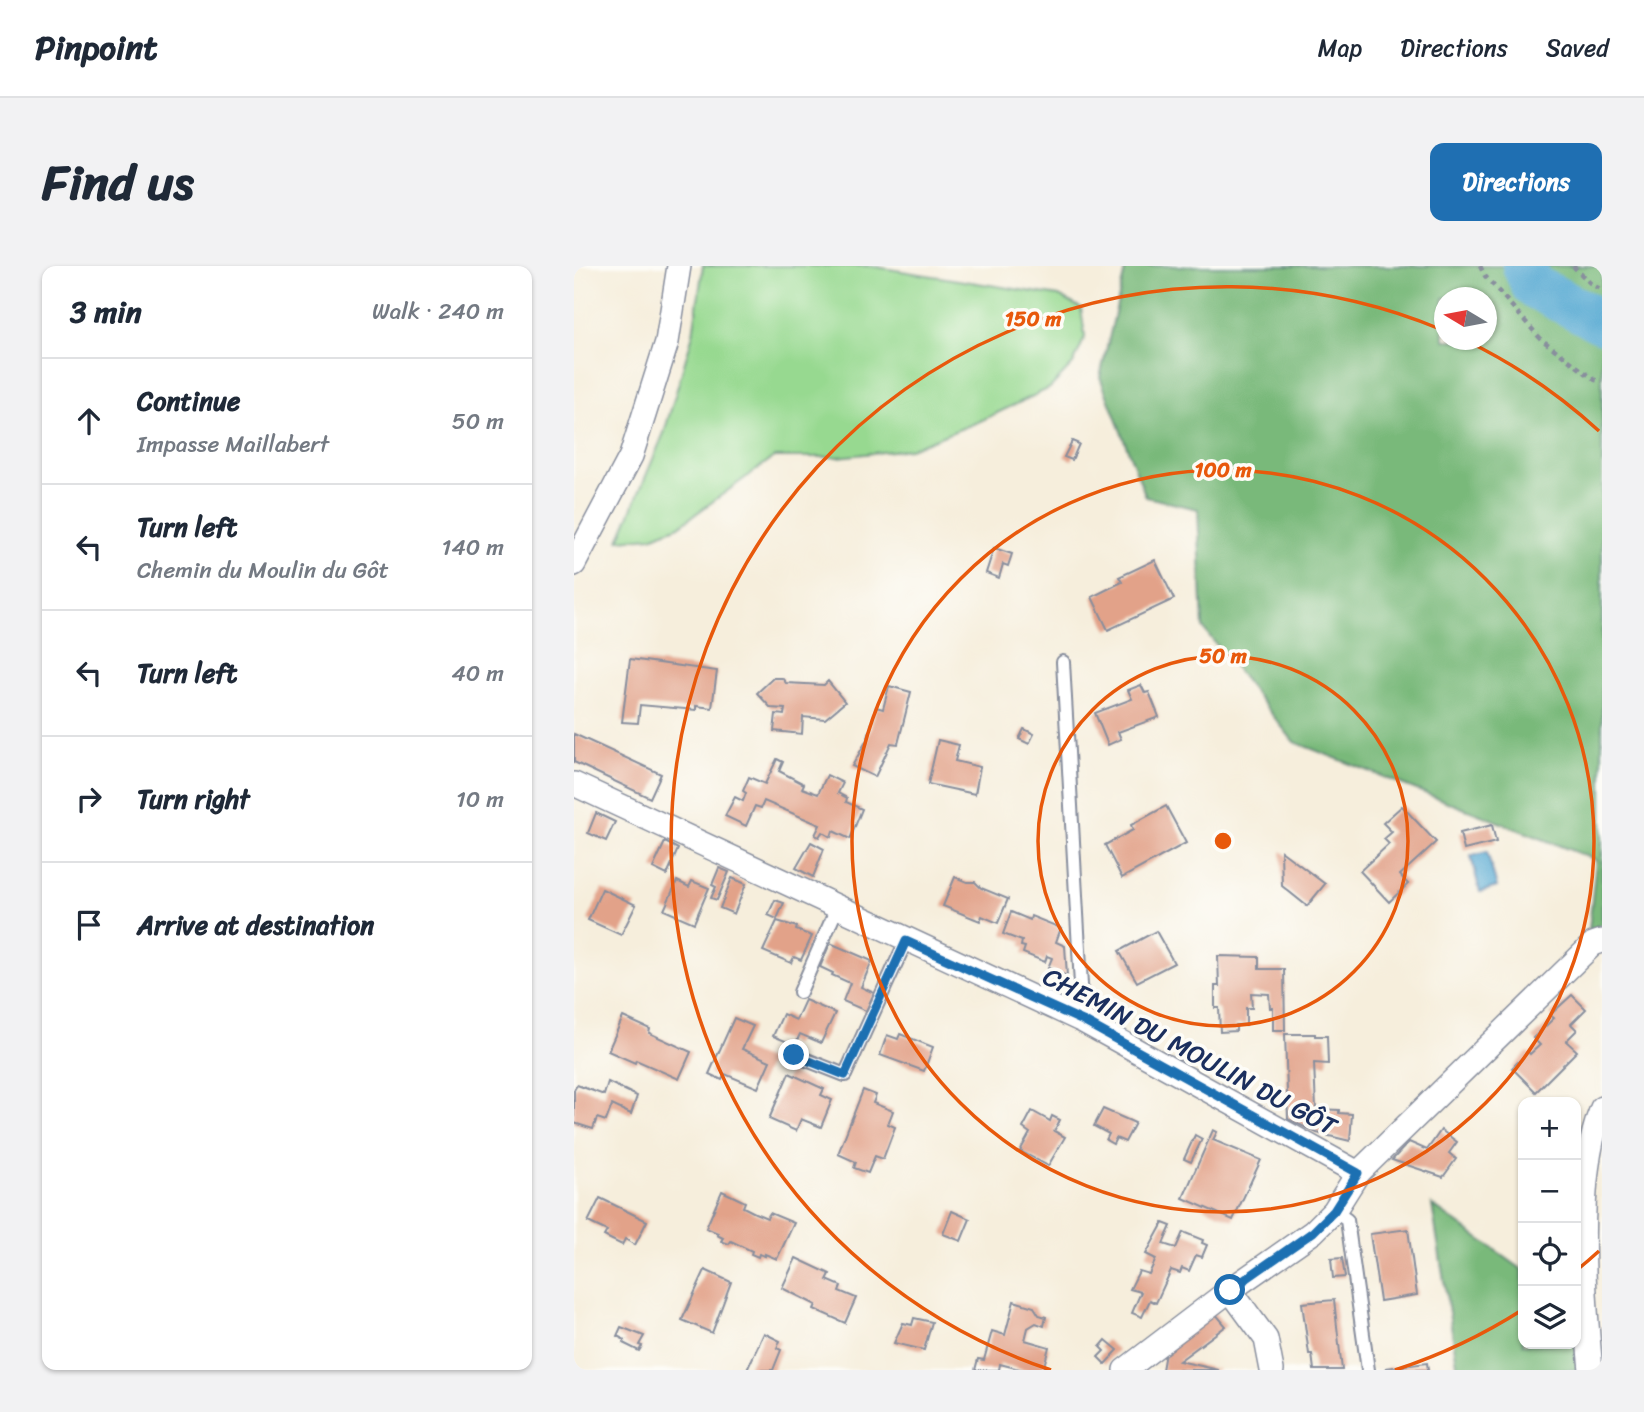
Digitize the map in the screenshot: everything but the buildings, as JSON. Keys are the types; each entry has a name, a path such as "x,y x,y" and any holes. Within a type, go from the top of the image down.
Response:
{"street":[{"path":"574,564 631,456 667,342 679,266"},
{"name":"CHEMIN DU MOULIN DU GÔT","path":"574,784 906,941 1083,1021 1358,1173"},
{"path":"1125,1370 1230,1290 1313,1232 1334,1211 1358,1173 1593,944 1602,941"},
{"path":"1591,1370 1584,1235 1588,1166 1602,1108"},
{"path":"1230,1290 1266,1339 1272,1370"}],"lane":[{"path":"1063,662 1083,1021"},
{"path":"800,992 836,908"},
{"path":"794,1055 845,1075 906,941"},
{"path":"1334,1211 1347,1220 1368,1370"}],"path":[{"path":"1480,266 1485,276 1541,339 1595,380 1602,381"},
{"path":"1573,266 1591,284 1602,290"}],"green space":[{"path":"703,266 870,266 1059,296 1081,308 1085,337 1073,364 1050,388 978,422 909,449 838,457 774,457 679,526 651,537 619,540 664,433 693,334"},
{"path":"1126,266 1602,266 1602,924 1589,930 1596,860 1294,742 1203,628 1198,509 1146,497 1100,377"},
{"path":"1432,1205 1518,1266 1518,1349 1576,1349 1580,1370 1458,1370"}],"water":[{"path":"1487,852 1497,887 1480,892 1471,856"}],"waterway":[{"path":"1524,266 1533,286 1602,322"}],"route":[{"path":"794,1055 845,1075 906,941 1083,1021 1358,1173 1334,1211 1313,1232 1230,1290"}]}
